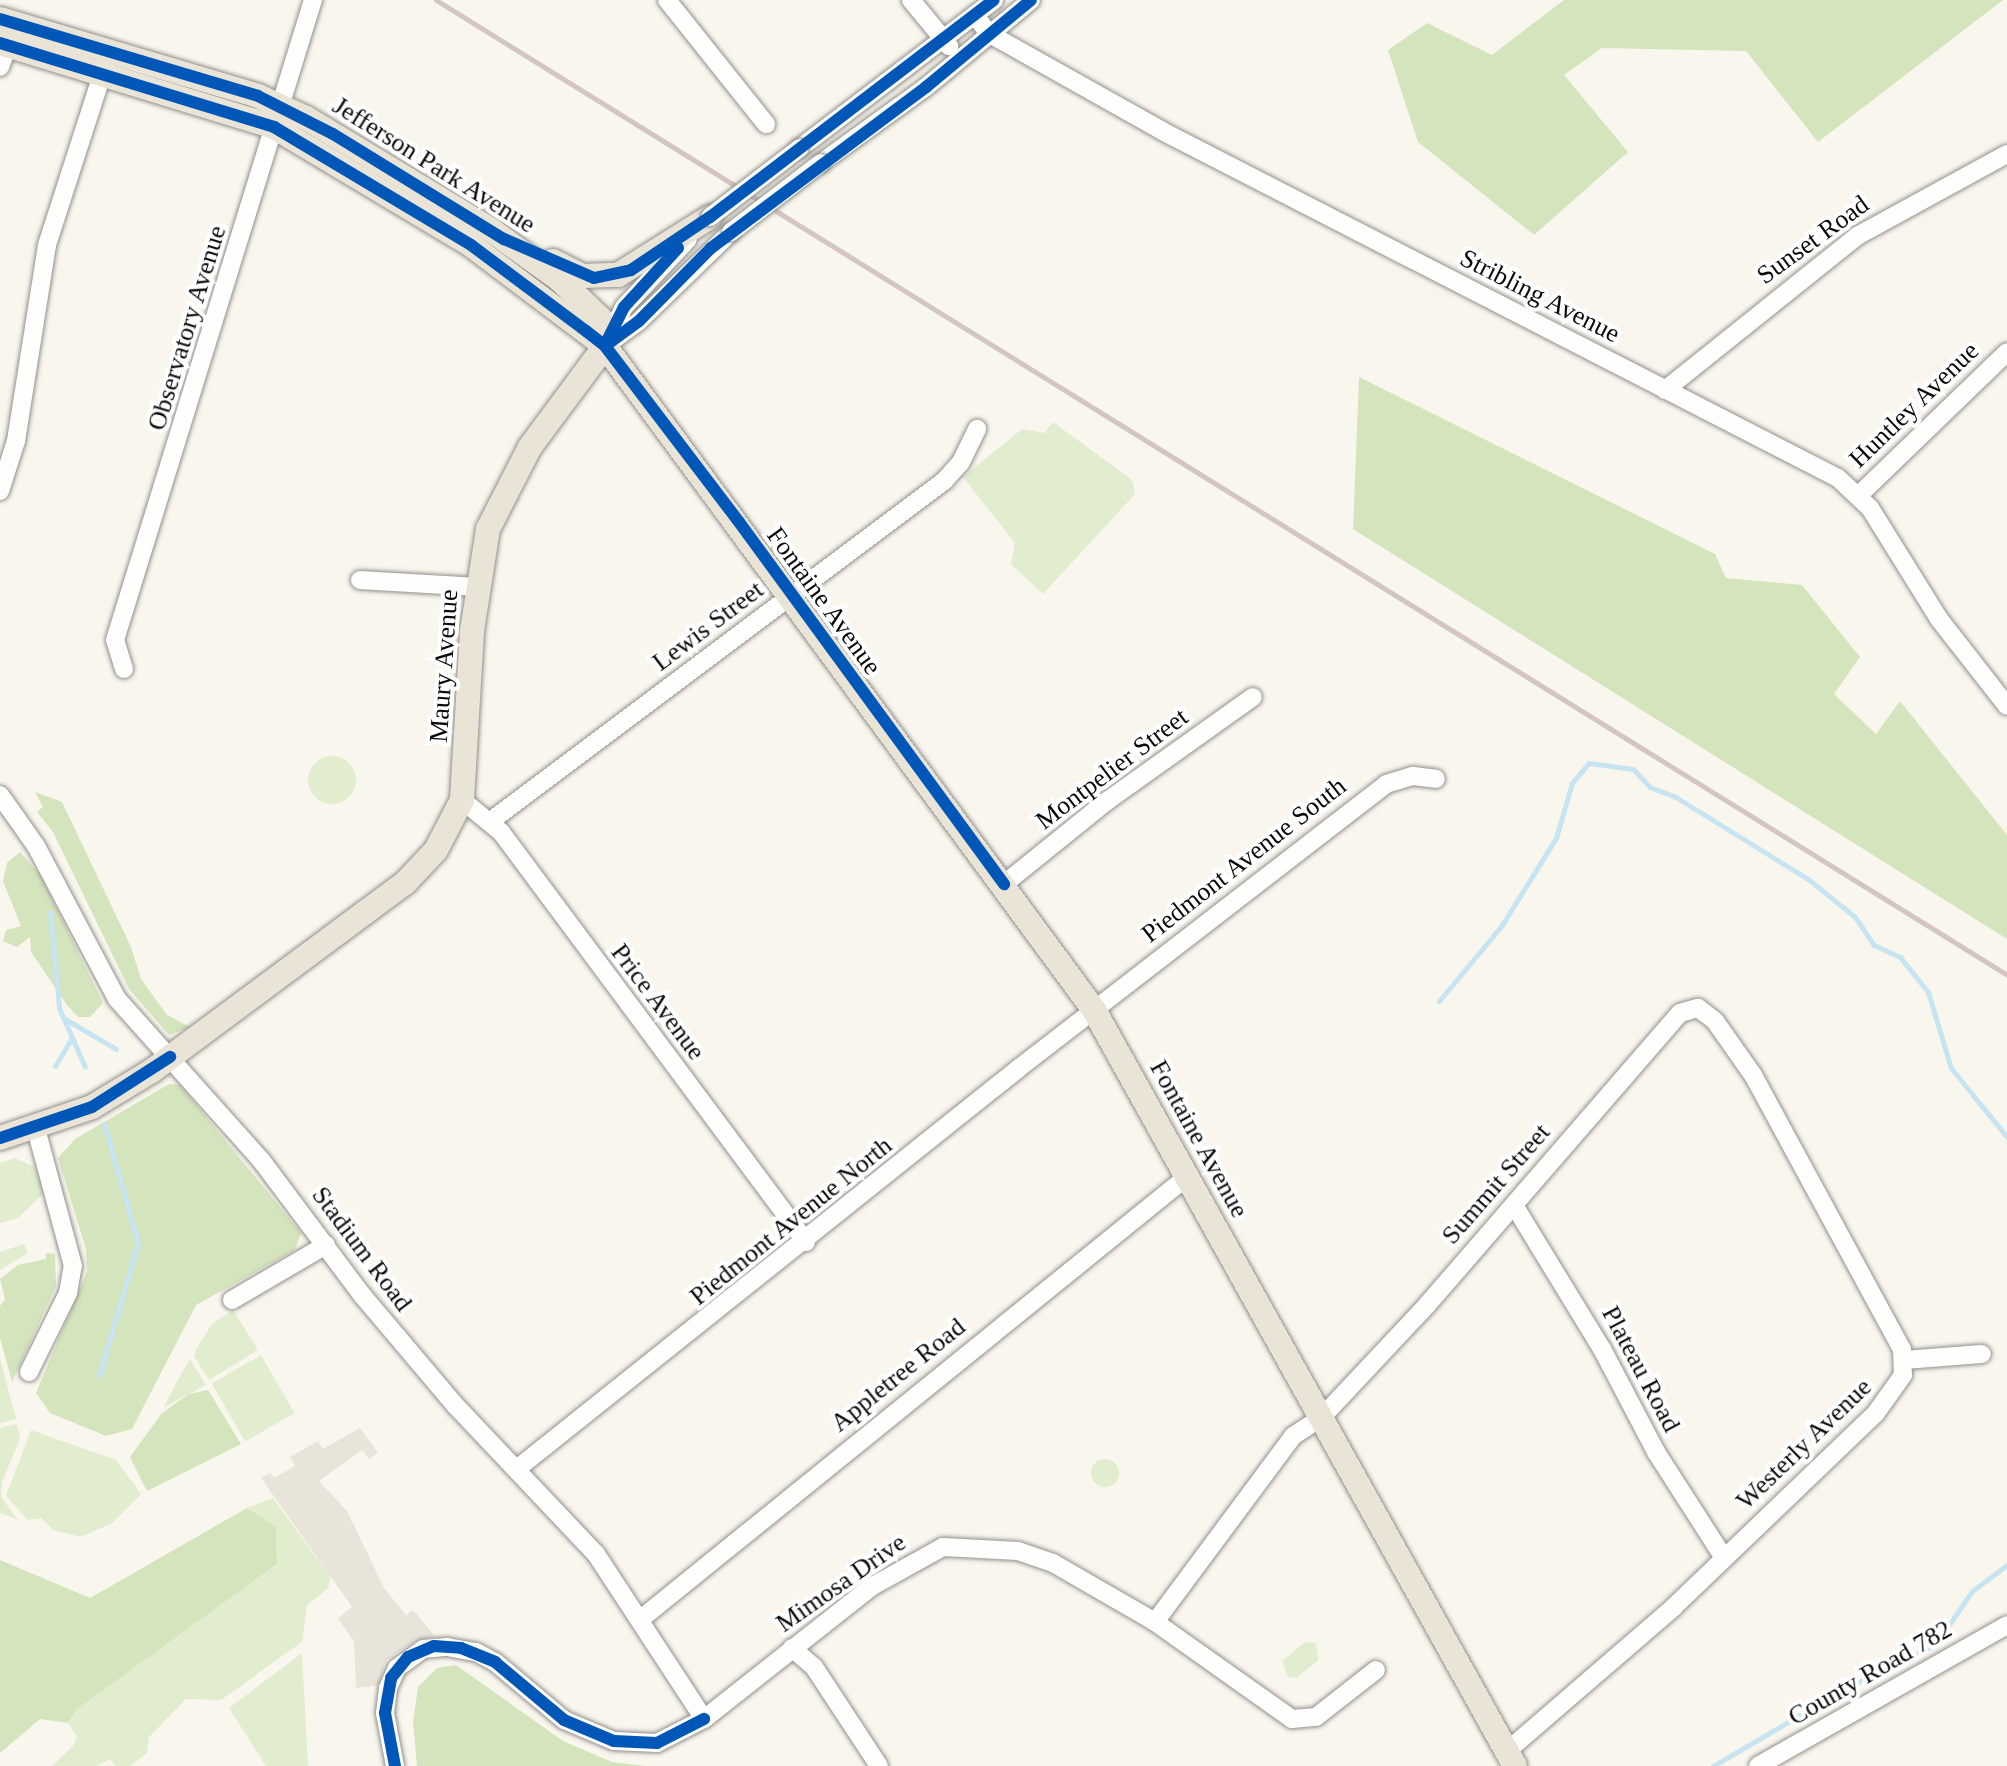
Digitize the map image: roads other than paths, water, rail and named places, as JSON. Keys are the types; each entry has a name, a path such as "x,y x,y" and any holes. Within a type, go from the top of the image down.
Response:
{"main road":[{"name":"Jefferson Park Avenue","path":"5,39 106,63 333,134 504,239 588,303 600,318 605,346"},
{"name":"Jefferson Park Avenue","path":"277,117 471,245 605,346"},
{"path":"504,239 582,276 609,277 631,270 710,217"},
{"name":"Maury Avenue","path":"0,1138 36,1129 92,1107 170,1057 405,883 449,832 462,800 478,587 488,529 509,481 605,346"},
{"name":"Fontaine Avenue","path":"605,346 792,595 1094,1010 1511,1758"}],"street":[{"name":"Observatory Avenue","path":"124,669 115,640 313,0"},
{"path":"667,0 766,124"},
{"path":"911,0 959,57"},
{"name":"Maury Avenue","path":"605,346 624,307 710,217 994,0"},
{"path":"605,346 639,321 731,232 1031,0"},
{"name":"Stribling Avenue","path":"975,15 988,33 1168,134 1838,478 1858,496 1939,619 2007,706"},
{"path":"0,491 16,441 47,245 106,63"},
{"name":"Sunset Road","path":"1665,390 1857,236 2007,154"},
{"name":"Huntley Avenue","path":"1858,496 2007,352"},
{"name":"Lewis Street","path":"492,820 944,481 961,462 977,429"},
{"path":"360,580 478,587"},
{"name":"Montpelier Street","path":"1004,884 1107,801 1253,697"},
{"name":"Piedmont Avenue South","path":"1094,1010 1386,784 1413,776 1436,779"},
{"name":"Stadium Road","path":"0,795 54,878 117,999 261,1160 446,1395 564,1516 642,1618 704,1719"},
{"name":"Price Avenue","path":"462,800 492,820 806,1242"},
{"name":"Summit Street","path":"1321,1418 1514,1205 1680,1013 1698,1008 1715,1021 1753,1075 1904,1360"},
{"name":"Piedmont Avenue North","path":"518,1468 1094,1010"},
{"path":"29,1372 68,1293 73,1266 36,1129"},
{"name":"Appletree Road","path":"642,1618 1188,1176"},
{"name":"Plateau Road","path":"1514,1205 1595,1336 1670,1477 1724,1558"},
{"path":"232,1300 326,1245"},
{"path":"1904,1360 1982,1354"},
{"name":"Westerly Avenue","path":"1511,1758 1876,1413 1898,1387 1904,1360"},
{"path":"1155,1622 1293,1436 1321,1418"},
{"name":"Mimosa Drive","path":"395,1766 385,1713 391,1678 408,1657 434,1646 461,1648 495,1662 564,1720 614,1741 657,1743 704,1719 792,1648 918,1557 943,1547 968,1545 1018,1551 1053,1563 1155,1622 1292,1719 1316,1717 1376,1670"},
{"name":"County Road 782","path":"1758,1766 2007,1625"},
{"path":"792,1648 814,1667 879,1766"}],"waterway":[{"path":"1439,1001 1502,925 1556,838 1572,783 1589,763 1633,769 1650,787 1674,796 1808,879 1855,917 1874,945 1900,957 1928,992 1951,1068 2007,1137"},
{"path":"50,912 59,1008 85,1067"},
{"path":"65,1019 116,1049"},
{"path":"55,1066 72,1038"},
{"path":"99,1376 138,1243 104,1124"},
{"path":"1713,1766 1844,1689 1936,1644 1972,1591 2007,1565"}],"railway":[{"path":"436,0 2007,975"}]}
